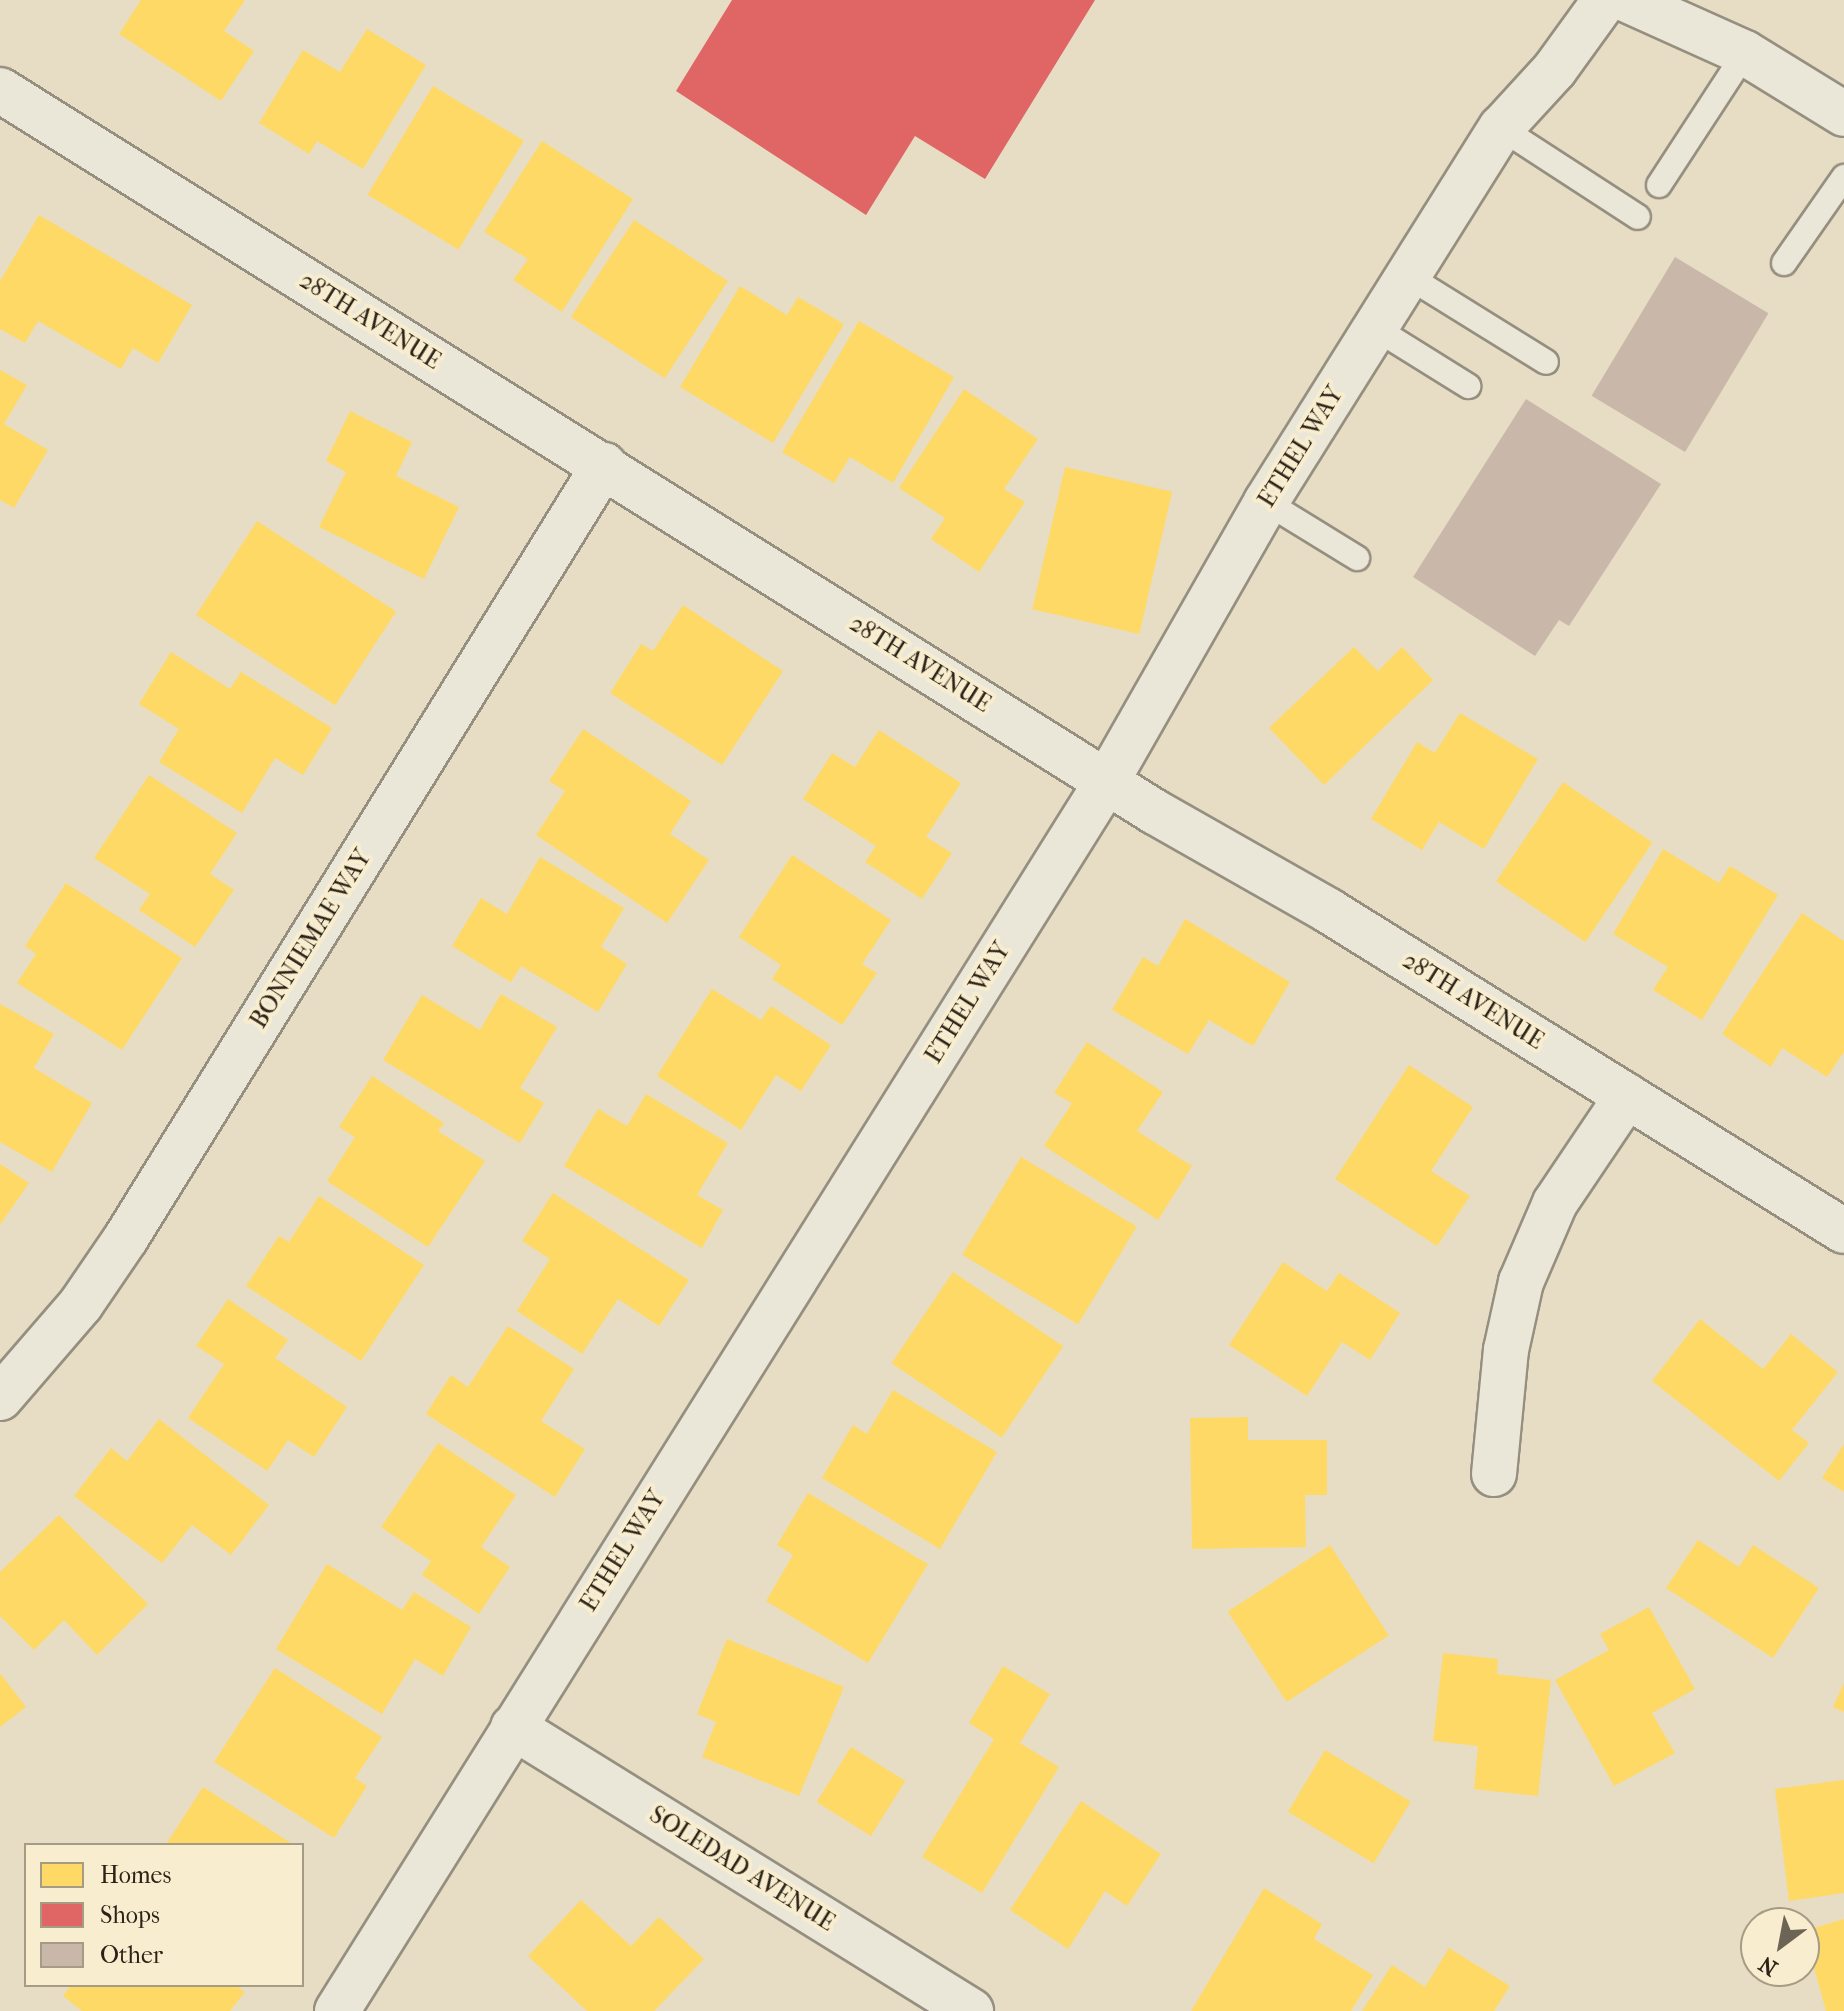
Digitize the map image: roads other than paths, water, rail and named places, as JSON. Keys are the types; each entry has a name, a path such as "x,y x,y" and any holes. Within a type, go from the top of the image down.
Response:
{"street":[{"name":"ETHEL WAY","path":"337,2011 1107,781 1266,502 1501,128 1555,69 1605,0"},
{"path":"1627,0 1745,53 1844,114"},
{"name":"28TH AVENUE","path":"0,90 1107,781 1329,911 1844,1231"},
{"name":"BONNIEMAE WAY","path":"0,1398 81,1304 126,1238 604,465"},
{"path":"1494,1474 1506,1350 1521,1282 1555,1203 1627,1096"},
{"name":"SOLEDAD AVENUE","path":"513,1727 971,2011"}],"lane":[{"path":"1659,185 1745,53"},
{"path":"1501,128 1638,217"},
{"path":"1784,263 1844,177"},
{"path":"1409,277 1546,362"},
{"path":"1375,328 1468,386"},
{"path":"1266,502 1357,558"}]}
